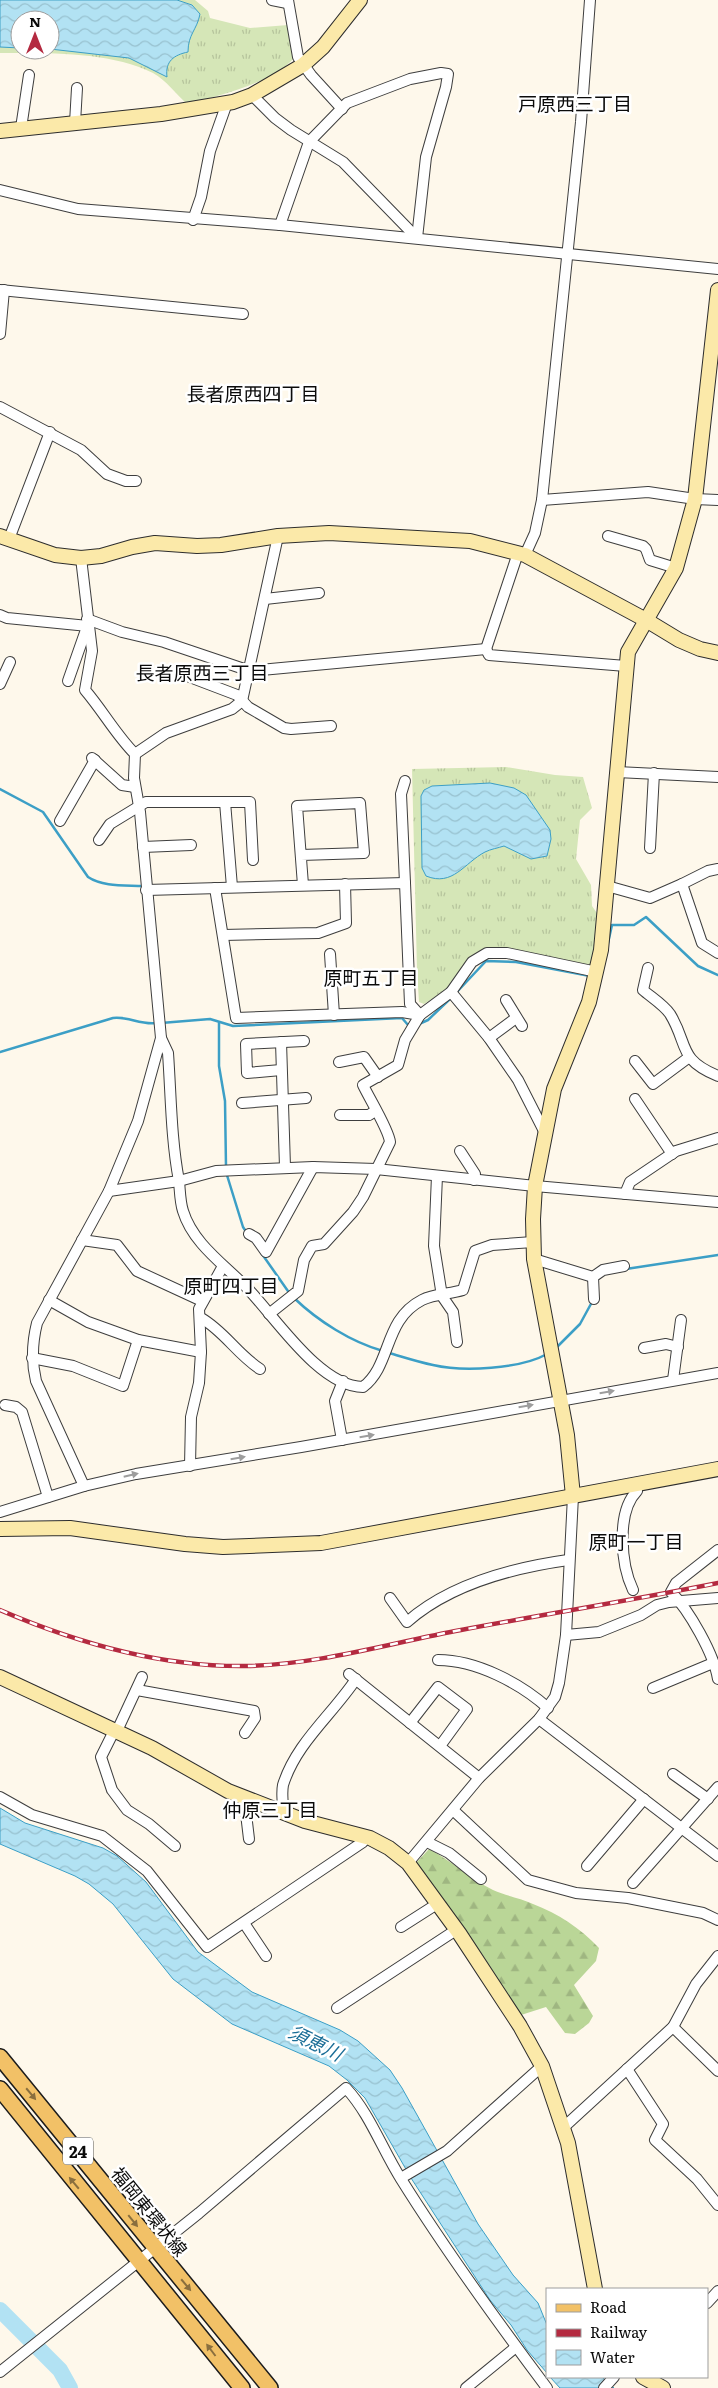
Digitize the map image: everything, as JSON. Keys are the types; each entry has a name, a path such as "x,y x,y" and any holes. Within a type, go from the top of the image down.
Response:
{"main road":[{"name":"福岡東環状線","path":"0,2057 270,2388"},
{"name":"24","path":"0,2089 242,2388"}],"street":[{"path":"272,0 287,2 298,57 342,109"},
{"path":"0,131 161,114 226,103 252,95 303,65 323,47 360,0"},
{"path":"486,649 521,554 535,533 542,500 581,122 590,0"},
{"path":"280,225 309,142 347,103 410,79 441,73 448,74 426,157 418,238"},
{"path":"21,128 29,76"},
{"path":"75,123 77,88"},
{"path":"252,95 275,118 309,142 343,162 418,238"},
{"path":"193,220 201,198 210,151 226,103"},
{"path":"0,190 78,209 193,220 280,225 718,269"},
{"path":"0,334 2,290 243,314"},
{"path":"408,1863 479,1778 539,1719 548,1708 559,1683 566,1635 568,1560 573,1496 571,1459 534,1259 535,1186 560,1071 589,1002 597,972 607,886 626,666 630,646 676,568 695,500 718,290"},
{"path":"0,407 81,450 107,474 126,481 136,480"},
{"path":"50,432 5,537 55,555 82,558 101,556 156,543 221,545 278,536 329,533 470,541 521,554 646,620 679,640 718,653"},
{"path":"542,500 648,492 695,500 718,500"},
{"path":"135,754 166,732 232,709 242,701 278,536"},
{"path":"608,536 643,546 650,560 676,568"},
{"path":"82,558 87,622 92,651 85,690 100,706 125,744 135,754 135,787 143,847 160,1038 138,1121 109,1191 36,1323 32,1342 32,1358 36,1380 84,1486"},
{"path":"265,598 319,593"},
{"path":"0,615 7,618 87,622 164,642 250,671 486,649"},
{"path":"68,681 87,622"},
{"path":"486,649 489,654 626,666"},
{"path":"0,684 10,662"},
{"path":"187,676 237,695 248,707 284,728 291,730 331,726"},
{"path":"60,821 93,759 122,785 135,787"},
{"path":"617,772 718,777"},
{"path":"650,848 654,773"},
{"path":"405,782 401,794 410,1004 420,1015"},
{"path":"99,840 110,824 138,805 146,802 250,802 253,860"},
{"path":"225,802 232,887"},
{"path":"301,855 364,853 360,803 296,806 303,885"},
{"path":"143,847 191,845"},
{"path":"607,886 650,898 708,871 718,869"},
{"path":"146,890 405,883"},
{"path":"223,935 318,933 346,923 345,884"},
{"path":"682,884 702,943 718,952"},
{"path":"215,888 236,1018 402,1012 420,1015"},
{"path":"269,1314 298,1291 304,1260 312,1246 324,1244 353,1212 390,1142 389,1134 363,1084 398,1065 405,1040 420,1015 451,992 472,962 487,954 497,952 597,972"},
{"path":"330,954 334,1015"},
{"path":"648,968 643,990 669,1013 688,1058 718,1076"},
{"path":"451,992 489,1038 518,1080 545,1133"},
{"path":"489,1038 519,1022 506,1000"},
{"path":"160,1038 168,1052 182,1210 187,1222 223,1266 247,1288 294,1343 318,1366 343,1381 357,1387 363,1387 376,1376 393,1330 404,1316 422,1300 464,1290 475,1251 492,1245 533,1242"},
{"path":"281,1070 247,1073 246,1044 304,1041"},
{"path":"281,1042 285,1167"},
{"path":"339,1062 364,1057 378,1077"},
{"path":"635,1061 653,1084 688,1058"},
{"path":"242,1103 306,1098"},
{"path":"635,1099 672,1154"},
{"path":"340,1115 369,1115 376,1111"},
{"path":"625,1194 630,1182 672,1154 718,1138"},
{"path":"460,1151 475,1174 474,1180"},
{"path":"109,1191 179,1181 216,1171 313,1167 376,1169 535,1186 718,1202"},
{"path":"249,1234 256,1238 266,1252 313,1167"},
{"path":"437,1176 434,1246 442,1296 453,1312 457,1342"},
{"path":"82,1240 117,1245 136,1272 202,1301"},
{"path":"534,1259 593,1277"},
{"path":"190,1466 190,1417 198,1384 201,1352 200,1309 202,1301 223,1266"},
{"path":"593,1277 603,1270 624,1266"},
{"path":"593,1277 594,1299"},
{"path":"49,1300 88,1322 138,1340 201,1352"},
{"path":"201,1318 215,1326 244,1359 260,1369"},
{"path":"673,1380 681,1320"},
{"path":"32,1358 73,1366 123,1386 138,1340"},
{"path":"644,1348 666,1344 678,1347"},
{"path":"0,1512 84,1486 136,1474 342,1440 718,1372"},
{"path":"342,1440 335,1401 343,1381"},
{"path":"6,1405 16,1407 22,1412 48,1497"},
{"path":"0,1529 70,1528 185,1544 277,1546 321,1543 718,1469"},
{"path":"633,1590 623,1552 624,1513 632,1496 637,1491 635,1484"},
{"path":"718,1550 676,1583 671,1592 679,1600 713,1663 718,1679"},
{"path":"390,1598 407,1622 439,1599 479,1581 505,1573 568,1560"},
{"path":"566,1635 599,1632 640,1615 657,1605 679,1600 718,1598"},
{"path":"438,1660 453,1661 483,1670 522,1689 548,1708"},
{"path":"653,1688 713,1663"},
{"path":"0,1677 152,1748 228,1791 305,1821 366,1837 390,1848 408,1863 456,1930 520,2026 542,2066 564,2127 595,2288"},
{"path":"142,1677 101,1757 112,1790 127,1810 149,1824 175,1846"},
{"path":"282,1812 281,1797 284,1783 303,1744 353,1677 479,1778"},
{"path":"410,1723 438,1687 467,1709 440,1746"},
{"path":"137,1690 254,1711 255,1718 245,1733"},
{"path":"539,1719 718,1856"},
{"path":"673,1774 708,1799"},
{"path":"633,1884 718,1788"},
{"path":"0,1797 32,1815 102,1836 147,1870 207,1947 363,1842 366,1837"},
{"path":"244,1797 249,1839"},
{"path":"587,1866 644,1799"},
{"path":"453,1810 528,1880 576,1894 628,1898 702,1913 718,1920"},
{"path":"427,1842 450,1853 481,1880"},
{"path":"401,1927 436,1904"},
{"path":"244,1922 266,1956"},
{"path":"337,2008 456,1930"},
{"path":"564,2127 673,2027 696,1984 718,1956"},
{"path":"673,2027 718,2072"},
{"path":"404,2176 447,2151 542,2066"},
{"path":"627,2069 663,2124 655,2140 697,2178 718,2205"},
{"path":"0,2372 139,2261 346,2088 361,2106 404,2176 516,2347 547,2388"},
{"path":"708,2302 718,2292"},
{"path":"466,2388 516,2347"},
{"path":"604,2388 614,2378"},
{"path":"645,2378 663,2388"}],"green space":[{"path":"0,0 195,0 208,11 210,18 250,28 288,25 294,58 273,75 229,93 187,104 158,76 136,66 98,57 60,54 60,10 10,10 10,53 0,53"},
{"path":"506,767 555,775 583,777 592,808 580,820 576,859 591,885 592,906 599,916 592,967 485,949 448,989 424,1004 419,1002 417,970 412,769"},
{"path":"429,1849 493,1890 543,1908 560,1917 577,1928 599,1948 596,1961 574,1985 593,2016 589,2023 575,2034 565,2033 546,2007 521,2015 482,1954 416,1863"}],"water":[{"path":"0,0 177,0 192,5 200,14 189,41 188,52 175,57 169,63 167,77 129,58 60,50 60,10 10,10 10,48 0,47"},
{"path":"490,783 514,788 526,795 550,830 551,839 547,856 531,859 504,846 485,852 451,876 435,879 426,876 422,868 421,796 424,790 432,786"},
{"name":"須恵川","path":"0,1808 25,1823 103,1848 117,1856 146,1882 198,1952 252,1992 340,2030 358,2041 390,2070 478,2224 513,2275 538,2303 546,2323 546,2372 527,2350 511,2325 490,2300 411,2178 365,2098 347,2080 329,2066 232,2024 173,1979 113,1904 89,1884 75,1876 0,1844"},
{"path":"551,2378 603,2378 614,2388 560,2388"}],"waterway":[{"path":"0,789 43,812 88,877 107,884 143,886"},
{"path":"608,943 612,925 634,925 646,917 698,966 718,975"},
{"path":"455,994 486,961 516,962 590,976"},
{"path":"419,1024 428,1020 451,998"},
{"path":"0,1052 113,1018 156,1023"},
{"path":"161,1023 210,1019 233,1026 402,1018 408,1025 411,1024"},
{"path":"219,1023 219,1066 225,1101 226,1167"},
{"path":"226,1172 243,1227 247,1233"},
{"path":"262,1254 290,1294"},
{"path":"626,1269 718,1255"},
{"path":"294,1298 336,1330 359,1342 383,1351"},
{"path":"556,1348 580,1324 592,1302"},
{"path":"389,1353 433,1365 475,1369 522,1363 547,1354"},
{"path":"0,2310 60,2370 70,2388"}],"railway":[{"path":"0,1610 59,1633 120,1651 182,1662 213,1665 272,1665 327,1658 461,1630 718,1583"}],"district":[{"name":"戸原西三丁目","path":"575,103"},
{"name":"長者原西四丁目","path":"253,393"},
{"name":"長者原西三丁目","path":"202,672"},
{"name":"原町五丁目","path":"371,977"},
{"name":"原町四丁目","path":"231,1285"},
{"name":"原町一丁目","path":"636,1541"},
{"name":"仲原三丁目","path":"270,1809"}]}
